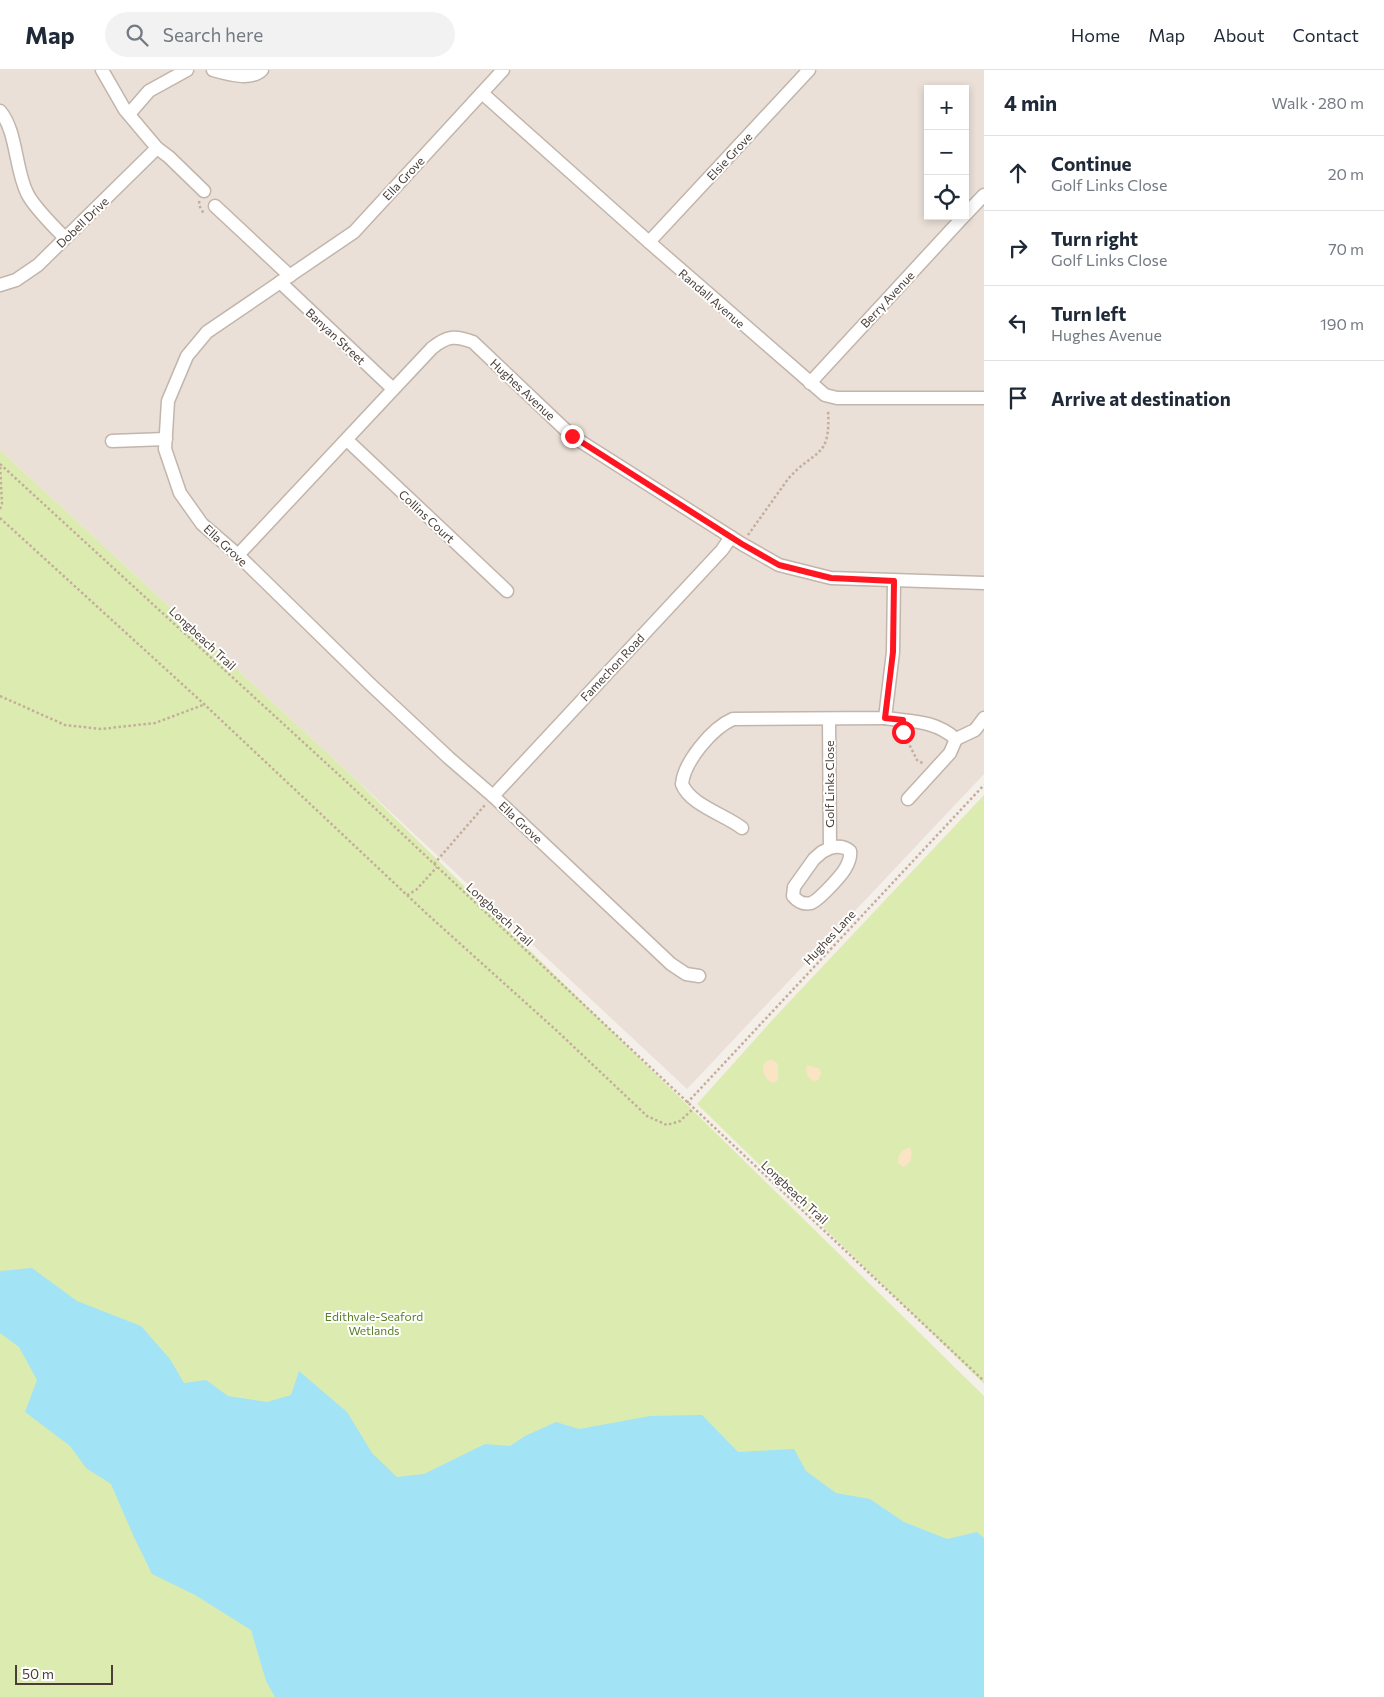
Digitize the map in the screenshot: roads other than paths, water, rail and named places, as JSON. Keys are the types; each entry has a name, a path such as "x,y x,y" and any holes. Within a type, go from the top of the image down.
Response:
{"street":[{"path":"102,70 128,114 157,148 169,156 204,191"},
{"path":"128,114 149,91 187,70"},
{"path":"213,70 233,76 258,74 262,70"},
{"name":"Ella Grove","path":"503,70 354,232 207,332 187,356 168,401 165,449 180,493 202,524 238,555 370,684 449,758 493,796 671,964 686,974 699,976"},
{"name":"Elsie Grove","path":"649,242 809,70"},
{"name":"Randall Avenue","path":"482,93 825,395 837,398 982,396"},
{"path":"0,111 10,131 18,168 27,194 65,238"},
{"name":"Dobell Drive","path":"0,285 11,283 26,274 157,148"},
{"name":"Berry Avenue","path":"969,212 984,195"},
{"name":"Banyan Street","path":"215,206 392,388"},
{"name":"Berry Avenue","path":"810,383 961,220"},
{"name":"Hughes Avenue","path":"238,555 347,440 392,388 432,348 443,339 454,337 464,338 473,342 572,436 736,541 779,565 831,578 984,584"},
{"path":"112,441 166,439"},
{"name":"Collins Court","path":"347,440 507,592"},
{"name":"Famechon Road","path":"493,796 722,550 736,541"},
{"path":"885,718 893,652 894,581"},
{"path":"742,828 700,803 683,788 682,782 685,770 702,746 722,726 736,718 885,718 937,726 956,739"},
{"path":"908,799 950,753 956,739 975,730 984,718"},
{"name":"Golf Links Close","path":"829,719 830,848"},
{"path":"840,847 850,850 851,855 845,869 814,901 807,904 799,902 793,896 794,887 814,859 830,848 840,847"}],"water":[{"path":"32,1268 77,1301 141,1326 170,1359 184,1383 206,1380 228,1396 267,1402 291,1395 299,1371 347,1412 372,1453 397,1477 424,1474 485,1444 510,1446 525,1436 556,1422 579,1429 650,1416 702,1415 738,1452 794,1449 806,1471 836,1493 870,1499 904,1522 947,1539 977,1532 984,1538 984,1697 275,1697 266,1681 251,1630 195,1595 152,1574 111,1484 86,1468 70,1446 25,1412 37,1380 19,1347 0,1333 0,1271"}],"park label":[{"name":"Edithvale-Seaford Wetlands","path":"374,1323"}]}
